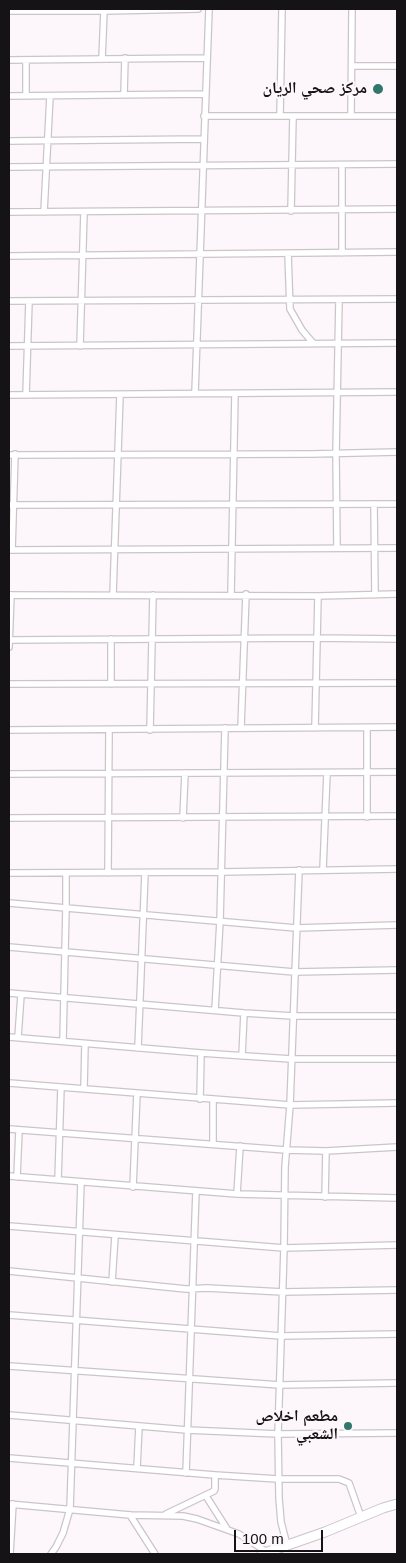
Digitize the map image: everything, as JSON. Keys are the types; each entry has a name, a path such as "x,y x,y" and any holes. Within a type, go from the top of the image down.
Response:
{"highway":[{"path":"383,1508 397,1498"},
{"path":"265,1553 397,1504"}],"street":[{"path":"9,11 198,9"},
{"path":"195,394 209,9"},
{"path":"280,116 282,9"},
{"path":"351,116 352,9"},
{"path":"102,59 104,11"},
{"path":"124,94 125,58"},
{"path":"9,60 206,58"},
{"path":"26,60 26,96"},
{"path":"352,66 397,66"},
{"path":"9,96 205,94"},
{"path":"44,212 50,96"},
{"path":"204,116 397,116"},
{"path":"291,211 293,116"},
{"path":"9,141 203,139"},
{"path":"9,167 397,164"},
{"path":"342,165 342,253"},
{"path":"9,212 397,209"},
{"path":"80,346 84,212"},
{"path":"9,256 397,252"},
{"path":"288,254 290,309 296,321 313,343"},
{"path":"9,301 397,299"},
{"path":"337,548 336,454 339,300"},
{"path":"26,395 29,301"},
{"path":"9,346 196,343 397,343"},
{"path":"9,395 397,392"},
{"path":"231,594 236,394"},
{"path":"113,594 120,395"},
{"path":"397,452 336,454 12,454 10,550 397,548"},
{"path":"374,504 375,595"},
{"path":"11,505 397,504"},
{"path":"9,647 10,595 246,594 318,596 397,594"},
{"path":"241,727 246,594"},
{"path":"150,730 153,595"},
{"path":"315,728 318,596"},
{"path":"9,640 397,639"},
{"path":"111,640 111,684"},
{"path":"9,684 397,683"},
{"path":"9,730 397,727"},
{"path":"214,1010 220,922 225,728"},
{"path":"367,728 367,817"},
{"path":"108,873 109,730"},
{"path":"323,869 327,772"},
{"path":"9,774 397,772"},
{"path":"183,818 185,773"},
{"path":"9,818 397,816"},
{"path":"9,873 397,869"},
{"path":"287,1546 281,1522 278,1479 278,1434 286,1150 290,1105 298,870"},
{"path":"63,1041 66,873"},
{"path":"138,1048 145,873"},
{"path":"9,903 296,928 397,925"},
{"path":"9,947 294,972 397,970"},
{"path":"9,993 293,1016 397,1016"},
{"path":"18,1038 21,994"},
{"path":"242,1056 244,1013"},
{"path":"9,1037 201,1054 291,1059 397,1059"},
{"path":"84,1088 85,1044"},
{"path":"200,1099 201,1054"},
{"path":"9,1083 290,1105 397,1103"},
{"path":"58,1180 61,1087"},
{"path":"133,1186 137,1093"},
{"path":"213,1100 213,1144"},
{"path":"9,1129 286,1150 326,1151 397,1147"},
{"path":"17,1177 19,1130"},
{"path":"238,1194 240,1146"},
{"path":"325,1196 326,1151"},
{"path":"9,1176 196,1192 397,1198"},
{"path":"51,1554 63,1533 70,1509 81,1182"},
{"path":"186,1473 196,1192"},
{"path":"9,1226 115,1236 195,1240 284,1248 397,1245"},
{"path":"112,1282 115,1236"},
{"path":"9,1271 194,1289 283,1292 397,1290"},
{"path":"9,1315 281,1336 397,1334"},
{"path":"9,1366 280,1385 397,1383"},
{"path":"9,1415 187,1430 278,1434 397,1432"},
{"path":"137,1468 139,1426"},
{"path":"9,1458 214,1476 339,1479 347,1481 351,1487 361,1516"},
{"path":"164,1515 215,1490 214,1476"},
{"path":"206,1496 227,1529"},
{"path":"10,1554 11,1504 197,1519 239,1534 265,1553"},
{"path":"130,1515 155,1554"}],"place":[{"name":"مركز صحي الريان","path":"378,89"},
{"name":"مطعم اخلاص الشعبي","path":"348,1426"}]}
